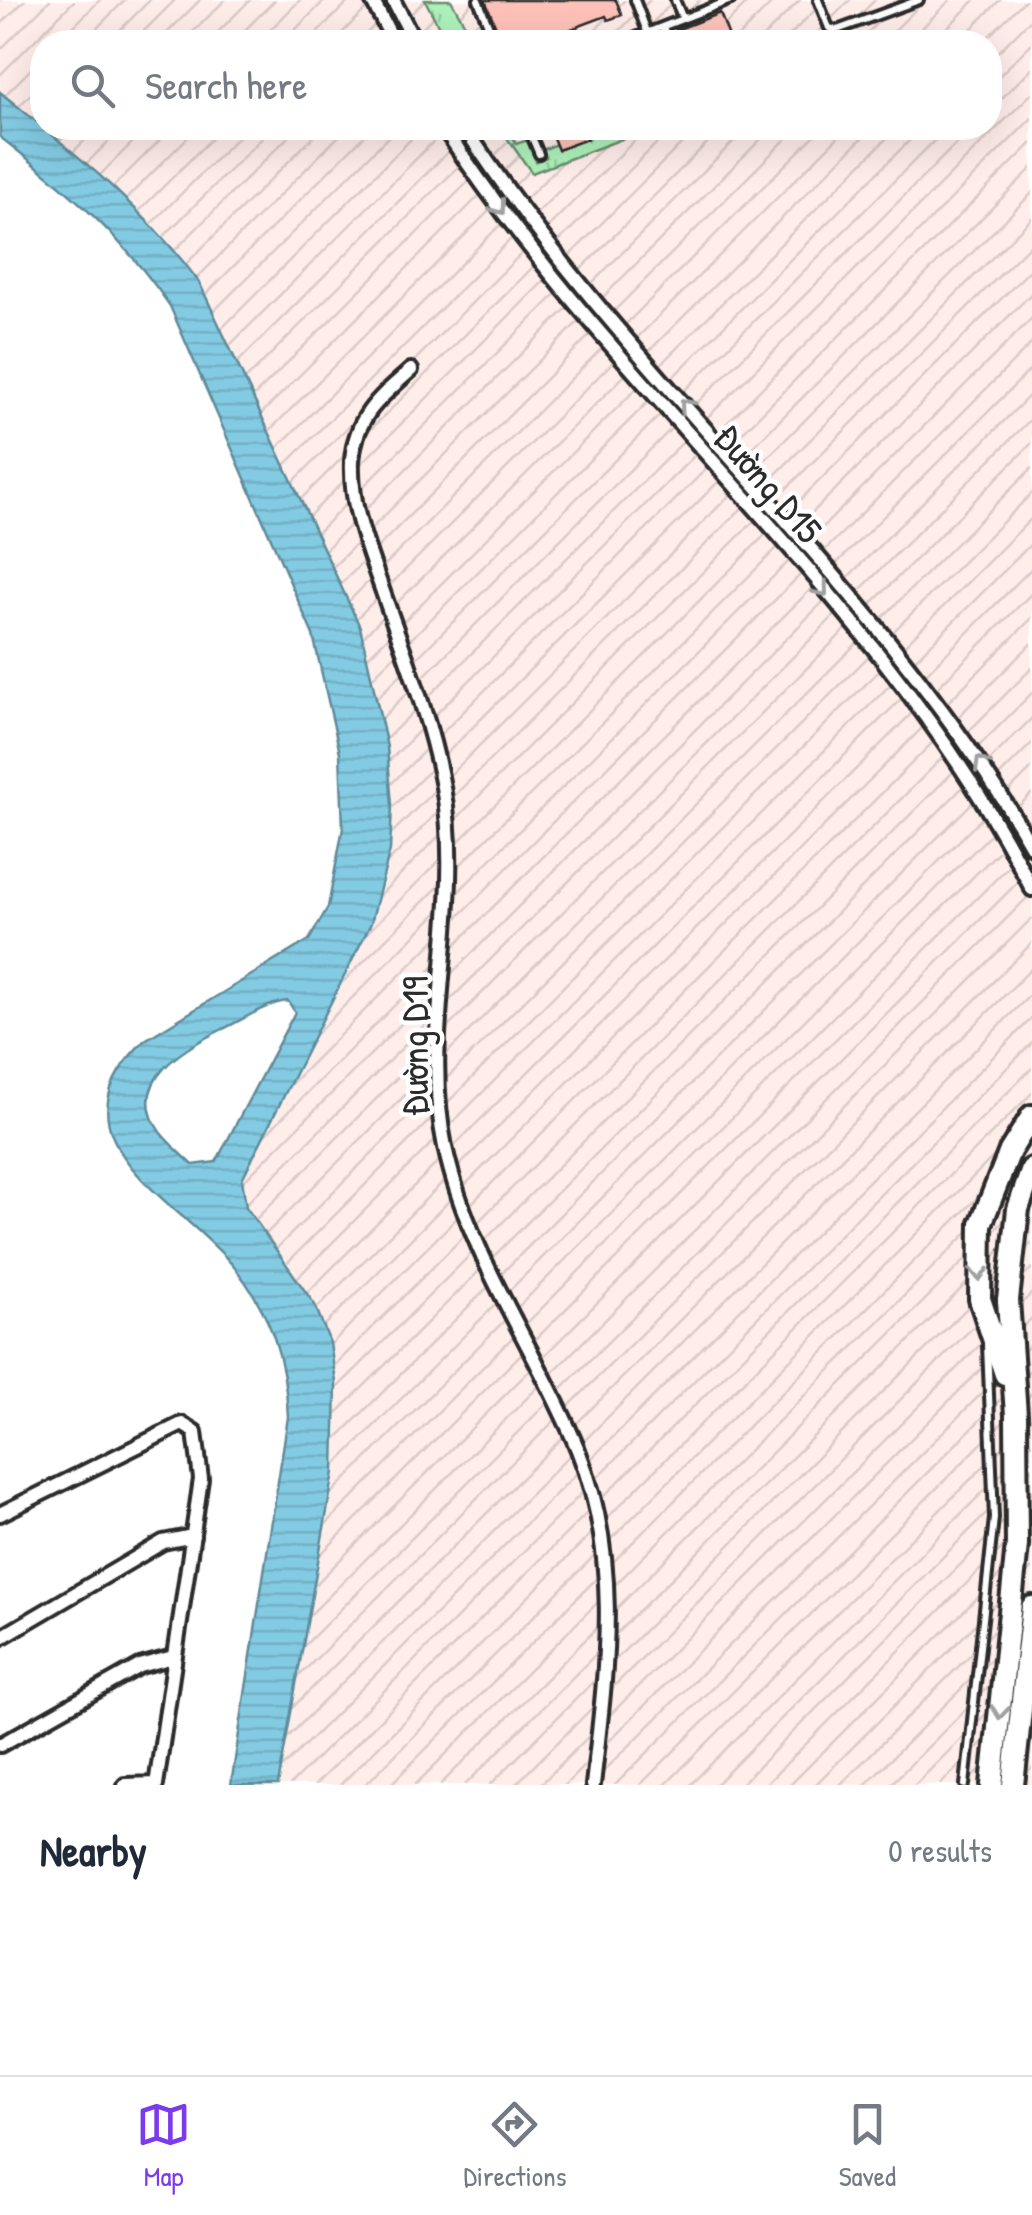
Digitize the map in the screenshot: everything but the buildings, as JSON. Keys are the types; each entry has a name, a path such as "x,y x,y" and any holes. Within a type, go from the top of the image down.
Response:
{"main road":[{"path":"1016,1415 979,1280 982,1224 1010,1151 1032,1116"},
{"path":"992,1785 1017,1545 1016,1415 1008,1300 1018,1209 1032,1169"},
{"path":"1013,1785 1032,1607"}],"street":[{"path":"372,0 388,30"},
{"path":"393,0 409,30"},
{"name":"Đường D15","path":"453,140 572,300 800,563 944,738 1032,889"},
{"name":"Đường D15","path":"474,140 565,263 914,672 970,745 1032,846"},
{"name":"Đường D19","path":"411,370 367,408 357,431 352,492 422,704 443,786 451,886 436,1059 445,1146 476,1249 579,1453 604,1546 610,1641 593,1785"},
{"path":"0,1514 182,1424 195,1432 201,1479 156,1784 126,1785"},
{"path":"0,1638 162,1542 194,1536"},
{"path":"0,1745 140,1666 173,1657"}],"lane":[{"path":"478,0 490,30"},
{"path":"635,0 647,30"},
{"path":"675,0 682,19"},
{"path":"656,30 731,0"},
{"path":"818,0 830,28 836,30 919,0"},
{"path":"533,140 539,154"},
{"path":"965,1785 994,1518 988,1324"}],"shaded area":[{"path":"0,0 1032,0 1032,1785 278,1785 333,1472 337,1428 290,1266 246,1207 242,1179 356,957 383,886 390,850 199,282 166,238 126,197 58,140 1002,140 1002,30 30,30 30,117 0,92"}],"green space":[{"path":"425,0 451,0 468,30 441,30"},
{"path":"509,140 516,144 528,140 536,161 546,157 543,150 556,144 559,150 579,140 619,140 532,173"}],"water":[{"path":"0,92 30,117 30,140 58,140 80,158 154,229 199,282 360,627 387,747 392,805 390,850 371,923 242,1179 246,1207 315,1305 330,1343 336,1382 334,1472 278,1785 231,1785 288,1417 280,1357 267,1320 248,1285 211,1242 130,1165 113,1138 107,1108 117,1076 145,1040 309,940 328,907 343,828 340,753 313,635 170,306 133,258 48,175 0,137","holes":["288,1001 295,1012 216,1162 193,1165 160,1132 151,1114 149,1097 154,1082 164,1068 192,1046 255,1012"]}]}
